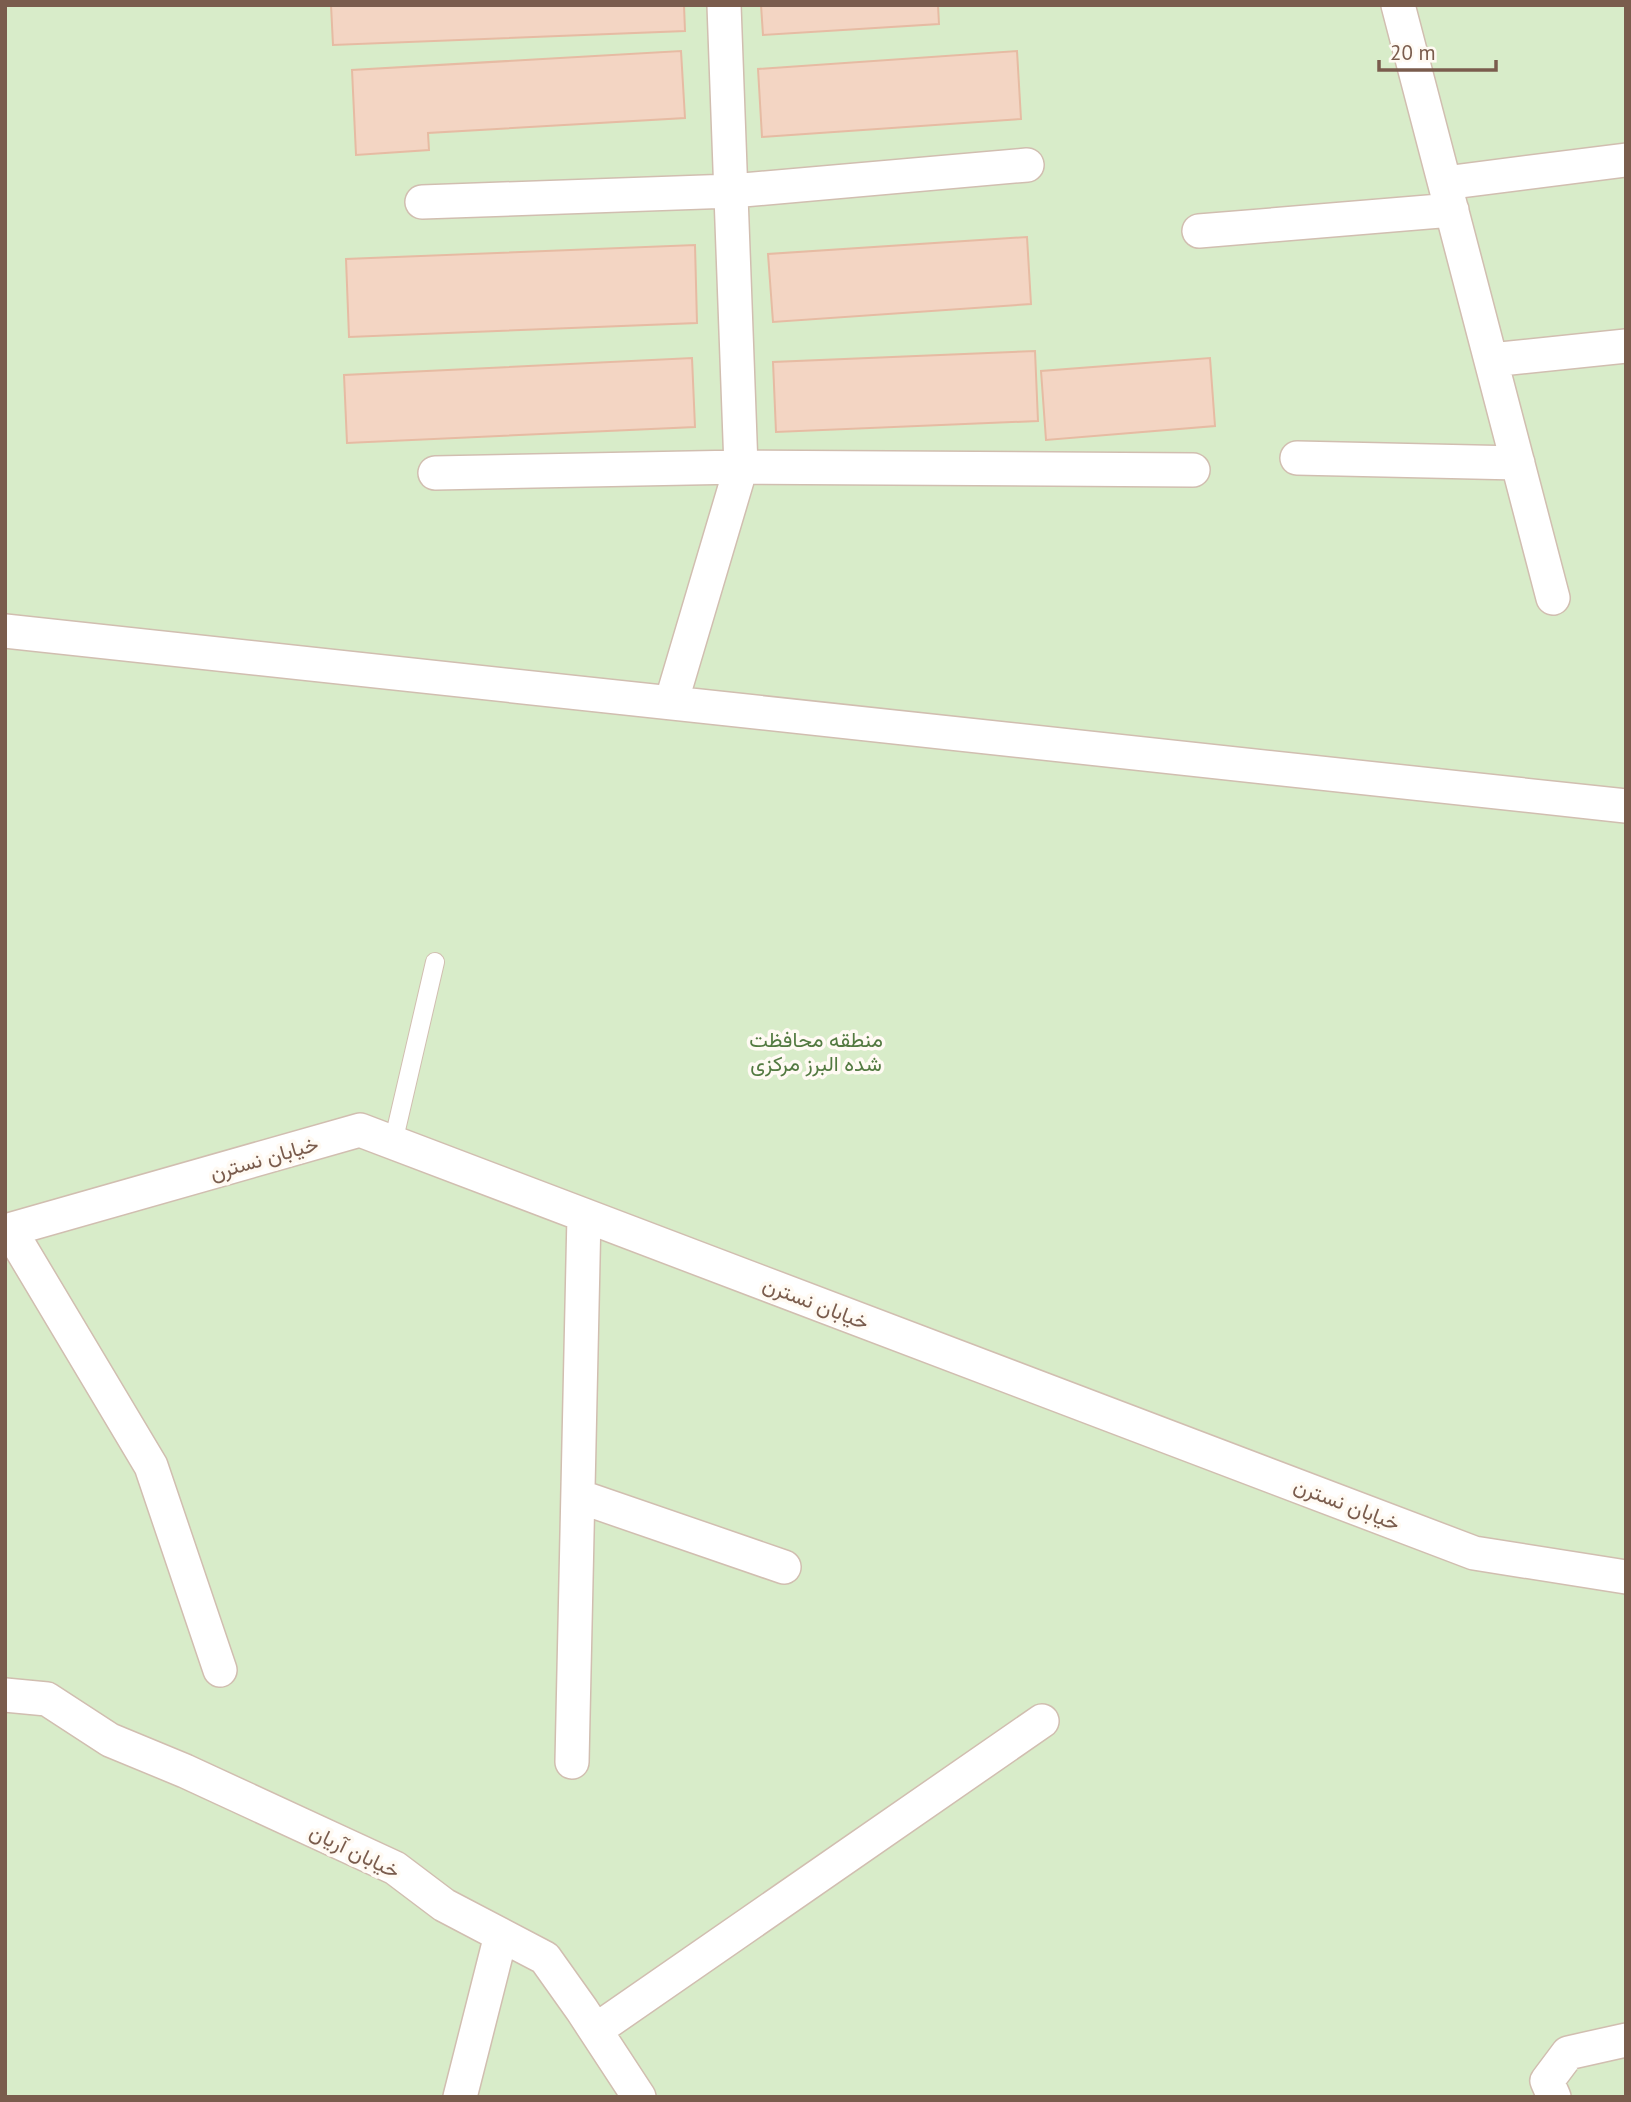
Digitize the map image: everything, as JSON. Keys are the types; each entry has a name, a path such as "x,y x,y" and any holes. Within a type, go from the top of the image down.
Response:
{"street":[{"path":"671,703 741,467 724,5"},
{"path":"1398,5 1553,598"},
{"path":"1199,231 1448,196 1626,160"},
{"path":"422,202 732,191 1027,165"},
{"path":"1491,360 1626,345"},
{"path":"1297,458 1518,463"},
{"path":"435,473 741,467 1193,470"},
{"path":"5,631 1626,806"},
{"name":"خیابان نسترن","path":"8,1230 360,1130 1474,1553 1626,1577"},
{"path":"572,1762 584,1215"},
{"path":"8,1230 151,1466 220,1671"},
{"path":"578,1496 785,1567"},
{"name":"خیابان آریان","path":"5,1695 47,1699 110,1740 185,1771 395,1868 444,1905 545,1958 639,2097"},
{"path":"596,2030 1042,1721"},
{"path":"460,2097 501,1935"},
{"path":"1555,2097 1547,2081 1568,2053 1626,2040"}],"lane":[{"path":"393,1143 435,962"}],"green space":[{"name":"منطقه محافظت شده البرز مرکزی","path":"5,5 1626,5 1626,2097 5,2097"}],"building":[{"path":"331,5 684,5 685,31 333,45"},
{"path":"761,5 938,5 939,24 763,35"},
{"path":"681,51 685,118 428,133 429,150 356,155 352,70"},
{"path":"1017,51 1021,119 762,137 758,69"},
{"path":"1027,237 1031,304 773,322 768,254"},
{"path":"695,245 697,323 349,337 346,259"},
{"path":"1035,351 1038,421 776,432 773,362"},
{"path":"692,358 695,427 347,443 344,375"},
{"path":"1210,358 1215,426 1046,440 1041,371"}]}
